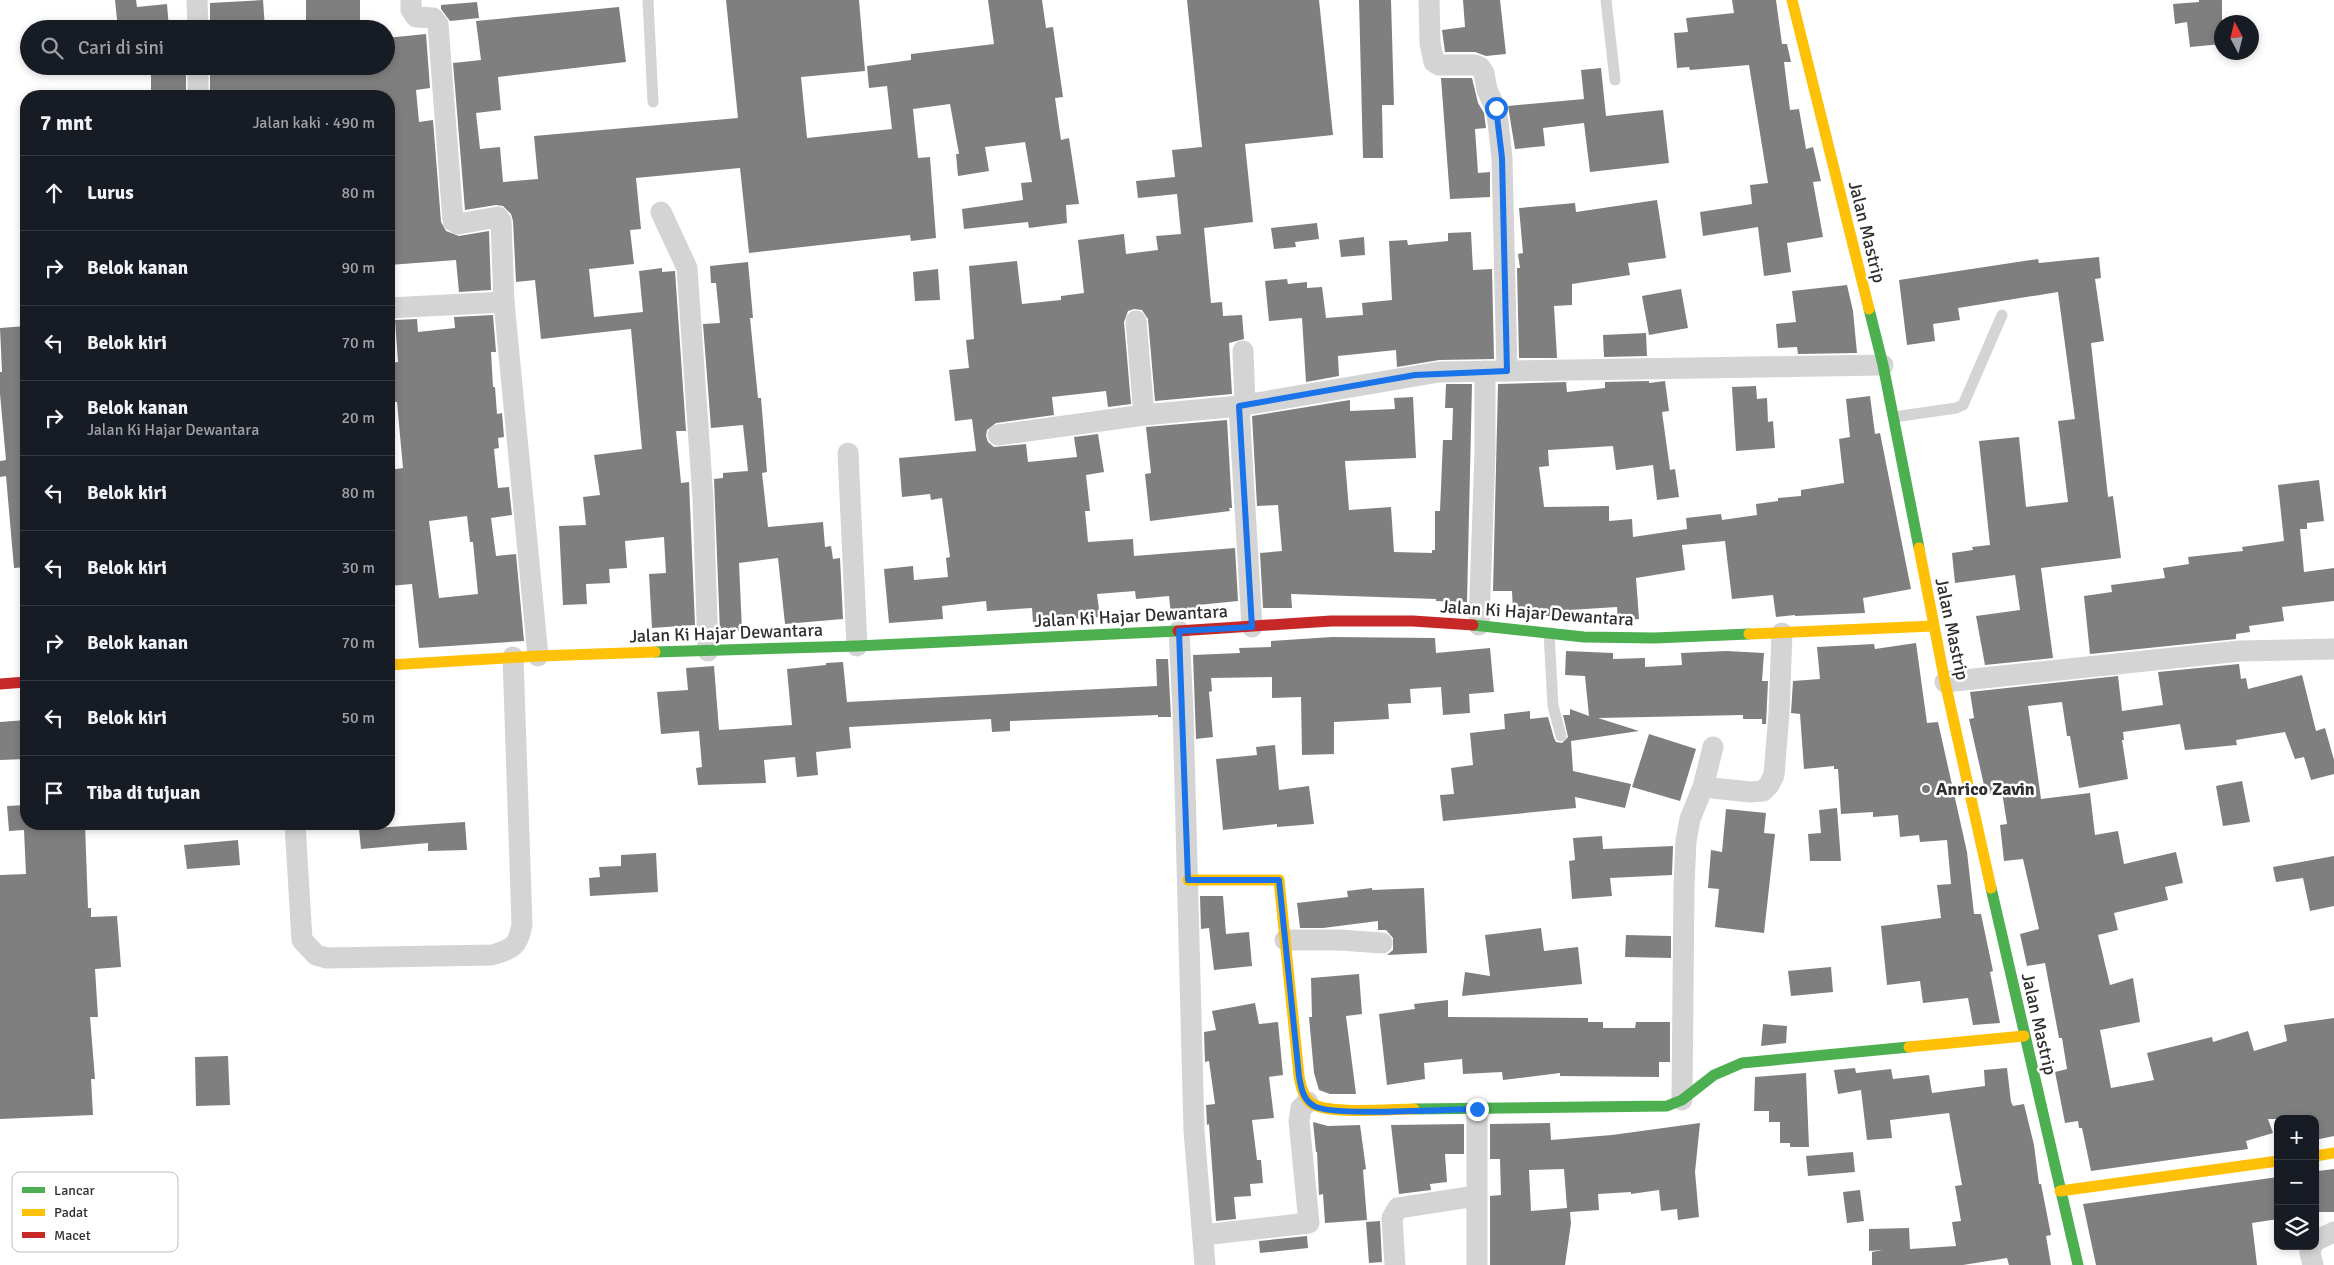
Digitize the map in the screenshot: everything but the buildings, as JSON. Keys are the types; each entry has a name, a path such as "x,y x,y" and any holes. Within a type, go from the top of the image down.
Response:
{"street":[{"path":"197,0 198,20"},
{"path":"411,0 411,10 416,16 433,18 438,24 453,220 458,224 498,217 501,220 504,302 538,656"},
{"path":"1429,0 1430,43 1434,62 1439,66 1475,65 1480,67 1484,73 1487,90 1496,108 1502,158 1507,371"},
{"name":"Jalan Mastrip","path":"1792,0 1883,365 1945,682 2024,1036 2078,1265"},
{"path":"198,75 198,90"},
{"path":"661,212 688,268 703,499 708,651"},
{"path":"395,308 504,302"},
{"path":"1136,321 1144,415"},
{"path":"1243,351 1242,406 1252,627"},
{"path":"998,435 1144,415 1242,406 1415,375 1485,371 1883,365"},
{"path":"1479,625 1485,451 1485,371"},
{"path":"848,453 858,646"},
{"name":"Jalan Ki Hajar Dewantara","path":"395,665 513,657 858,646 1372,620 1479,625 1584,637 1646,638 1933,626"},
{"path":"1179,631 1188,880 1194,1131 1205,1265"},
{"path":"1703,787 1750,792 1763,791 1769,785 1774,775 1780,713 1782,633"},
{"path":"1945,682 2240,651 2334,649"},
{"path":"295,830 302,940 316,955 327,958 492,955 508,950 519,941 522,925 513,657"},
{"path":"0,684 20,682"},
{"path":"1682,1100 1686,841 1690,819 1703,787 1713,747"},
{"path":"1188,880 1279,880 1299,1076 1303,1093 1308,1102 1316,1108 1345,1111 1658,1106 1676,1104 1714,1075 1742,1063 2024,1036"},
{"path":"1285,940 1340,940 1382,943"},
{"path":"1203,1235 1308,1223 1299,1121 1301,1108 1308,1102"},
{"path":"1477,1109 1477,1265"},
{"path":"2319,1155 2334,1153"},
{"path":"2060,1191 2274,1162"},
{"path":"1395,1265 1392,1218 1398,1208 1476,1196"},
{"path":"2319,1239 2334,1232"},
{"path":"2311,1250 2313,1265"}],"lane":[{"path":"648,0 653,102"},
{"path":"1606,0 1615,80"},
{"path":"1892,417 1956,408 1963,405 2002,316"},
{"path":"1549,632 1553,706 1561,736"}],"traffic: fast":[{"path":"1869,309 1883,365 1919,548"},
{"path":"1473,625 1584,637 1655,638 1749,634"},
{"path":"655,652 857,646 1178,631"},
{"path":"1991,888 2078,1265"},
{"path":"1414,1109 1667,1106 1682,1100 1714,1075 1742,1063 1909,1047"}],"traffic: slow":[{"path":"1792,0 1869,309"},
{"path":"1919,548 1945,682 1991,888"},
{"path":"1749,634 1933,626"},
{"path":"395,665 538,656 655,652"},
{"path":"1188,880 1279,880 1299,1076 1308,1101 1319,1107 1331,1109 1414,1109"},
{"path":"1909,1047 2024,1036"},
{"path":"2319,1155 2334,1153"},
{"path":"2060,1191 2274,1162"}],"traffic: jam":[{"path":"1178,631 1331,621 1413,621 1473,625"},
{"path":"0,684 20,682"}],"place":[{"name":"Anrico Zavin","path":"1926,789"}],"route":[{"path":"1477,1109 1345,1111 1316,1108 1308,1102 1303,1093 1299,1076 1279,880 1188,880 1179,631 1252,627 1239,406 1415,375 1440,372 1507,371 1502,158 1496,108"}]}
